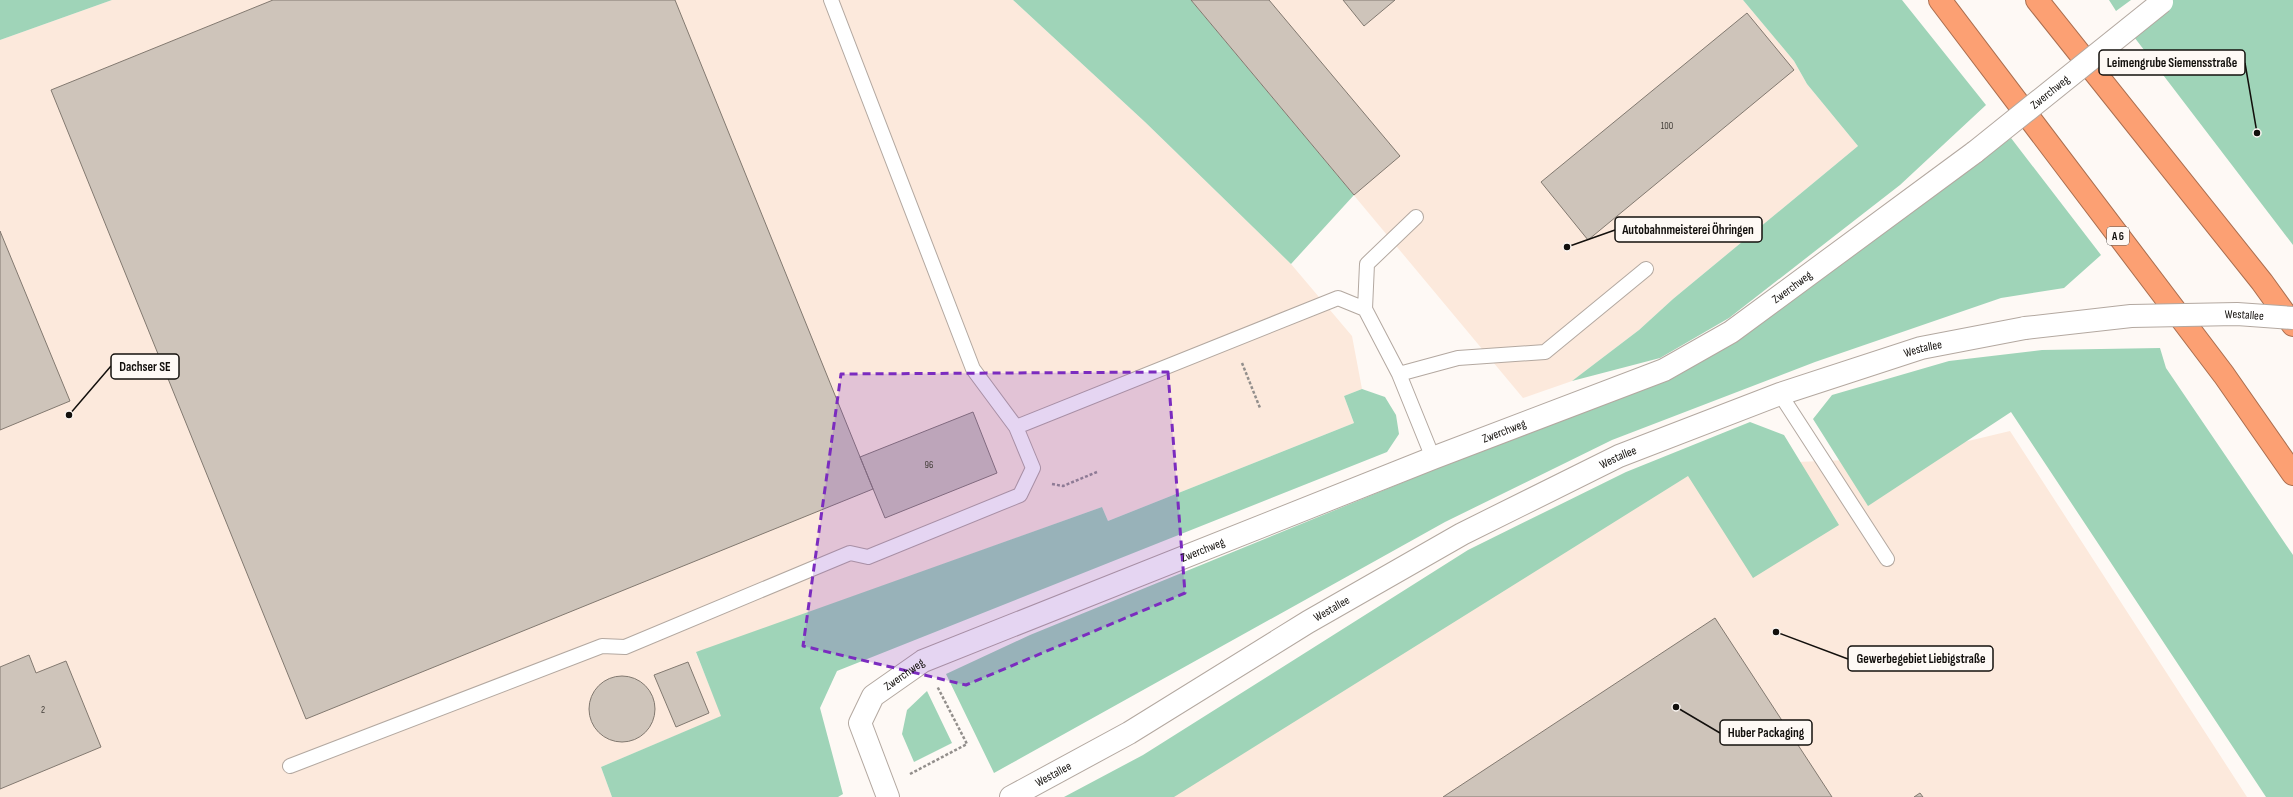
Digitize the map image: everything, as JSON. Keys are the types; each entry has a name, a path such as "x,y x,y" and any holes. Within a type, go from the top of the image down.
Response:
{"highway":[{"name":"A 6","path":"1940,0 2224,375 2293,474"},
{"path":"2037,0 2262,282 2293,325"}],"street":[{"name":"Zwerchweg","path":"886,792 860,723 873,696 924,661 1433,458 1664,370 1731,332 1975,152 2164,1"},
{"name":"Westallee","path":"1011,797 1129,733 1308,622 1462,534 1619,456 1780,394 1921,348 2025,328 2131,316 2237,314 2293,318"}],"lane":[{"path":"290,766 602,646 625,647 850,553 868,556 1020,495 1033,468 1016,427 973,370 831,0"},
{"path":"1416,217 1368,264 1365,309 1399,374 1433,458"},
{"path":"1399,374 1458,358 1545,352 1646,269"},
{"path":"1016,427 1234,342 1338,298 1365,309"},
{"path":"1780,394 1887,559"}],"path":[{"path":"1234,342 1260,408"},
{"path":"1028,478 1063,486 1097,472"},
{"path":"886,792 967,744 924,661"}],"highlighted area":[{"path":"1168,372 1185,593 966,685 803,646 841,374"}],"shaded area":[{"path":"112,0 1013,0 1145,122 1291,264 1352,336 1362,389 1344,396 1354,423 1108,521 1102,507 696,653 722,716 601,767 612,797 0,797 0,40"},
{"path":"1191,0 1743,0 1794,61 1807,84 1858,146 1673,299 1639,330 1572,381 1523,398"},
{"path":"2010,431 2247,797 1148,797 1675,467 1897,458"}],"green space":[{"path":"0,0 112,0 0,40"},
{"path":"1013,0 1191,0 1354,195 1291,264 1145,122"},
{"path":"1743,0 1902,0 1986,105 1900,185 1729,318 1660,358 1572,381 1639,330 1673,299 1858,146 1807,84 1794,61"},
{"path":"2109,0 2131,0 2116,11"},
{"path":"2165,0 2293,0 2293,245 2128,29"},
{"path":"2011,138 2101,255 2064,288 2001,298 1815,362 1612,440 1445,522 994,773 946,674 1030,635 1438,468 1675,377 1739,338"},
{"path":"2160,348 2166,368 2293,555 2293,797 2266,797 2011,412 1868,506 1813,419 1832,395 1949,361 2042,350"},
{"path":"1362,389 1385,397 1396,415 1399,434 1387,452 837,671 820,708 843,794 838,797 612,797 601,767 721,716 696,652 1102,507 1108,521 1354,423 1344,396"},
{"path":"1750,422 1784,435 1839,525 1753,578 1688,476 1174,797 1064,797 1143,755 1468,550 1626,472"},
{"path":"927,691 952,743 914,762 902,734 907,710"}],"building":[{"path":"273,0 675,0 873,489 306,719 51,90"},
{"path":"1191,0 1269,0 1400,156 1354,195"},
{"path":"1343,0 1395,0 1364,26"},
{"path":"1747,13 1794,70 1588,240 1541,182"},
{"path":"0,231 70,401 0,430"},
{"path":"973,412 997,473 885,518 860,457"},
{"path":"1715,618 1832,797 1443,797"},
{"path":"29,655 36,673 66,661 101,747 0,789 0,667"},
{"path":"688,662 709,713 676,727 654,675"},
{"path":"622,676 635,679 645,686 652,696 655,709 652,722 645,732 635,739 622,742 609,739 599,732 592,722 589,709 592,696 599,686 609,679"},
{"path":"1920,793 1923,797 1914,797"}],"place":[{"name":"Leimengrube Siemensstraße","path":"2257,133"},
{"name":"Autobahnmeisterei Öhringen","path":"1567,247"},
{"name":"Dachser SE","path":"69,415"},
{"name":"Gewerbegebiet Liebigstraße","path":"1776,632"},
{"name":"Huber Packaging","path":"1676,707"}]}
